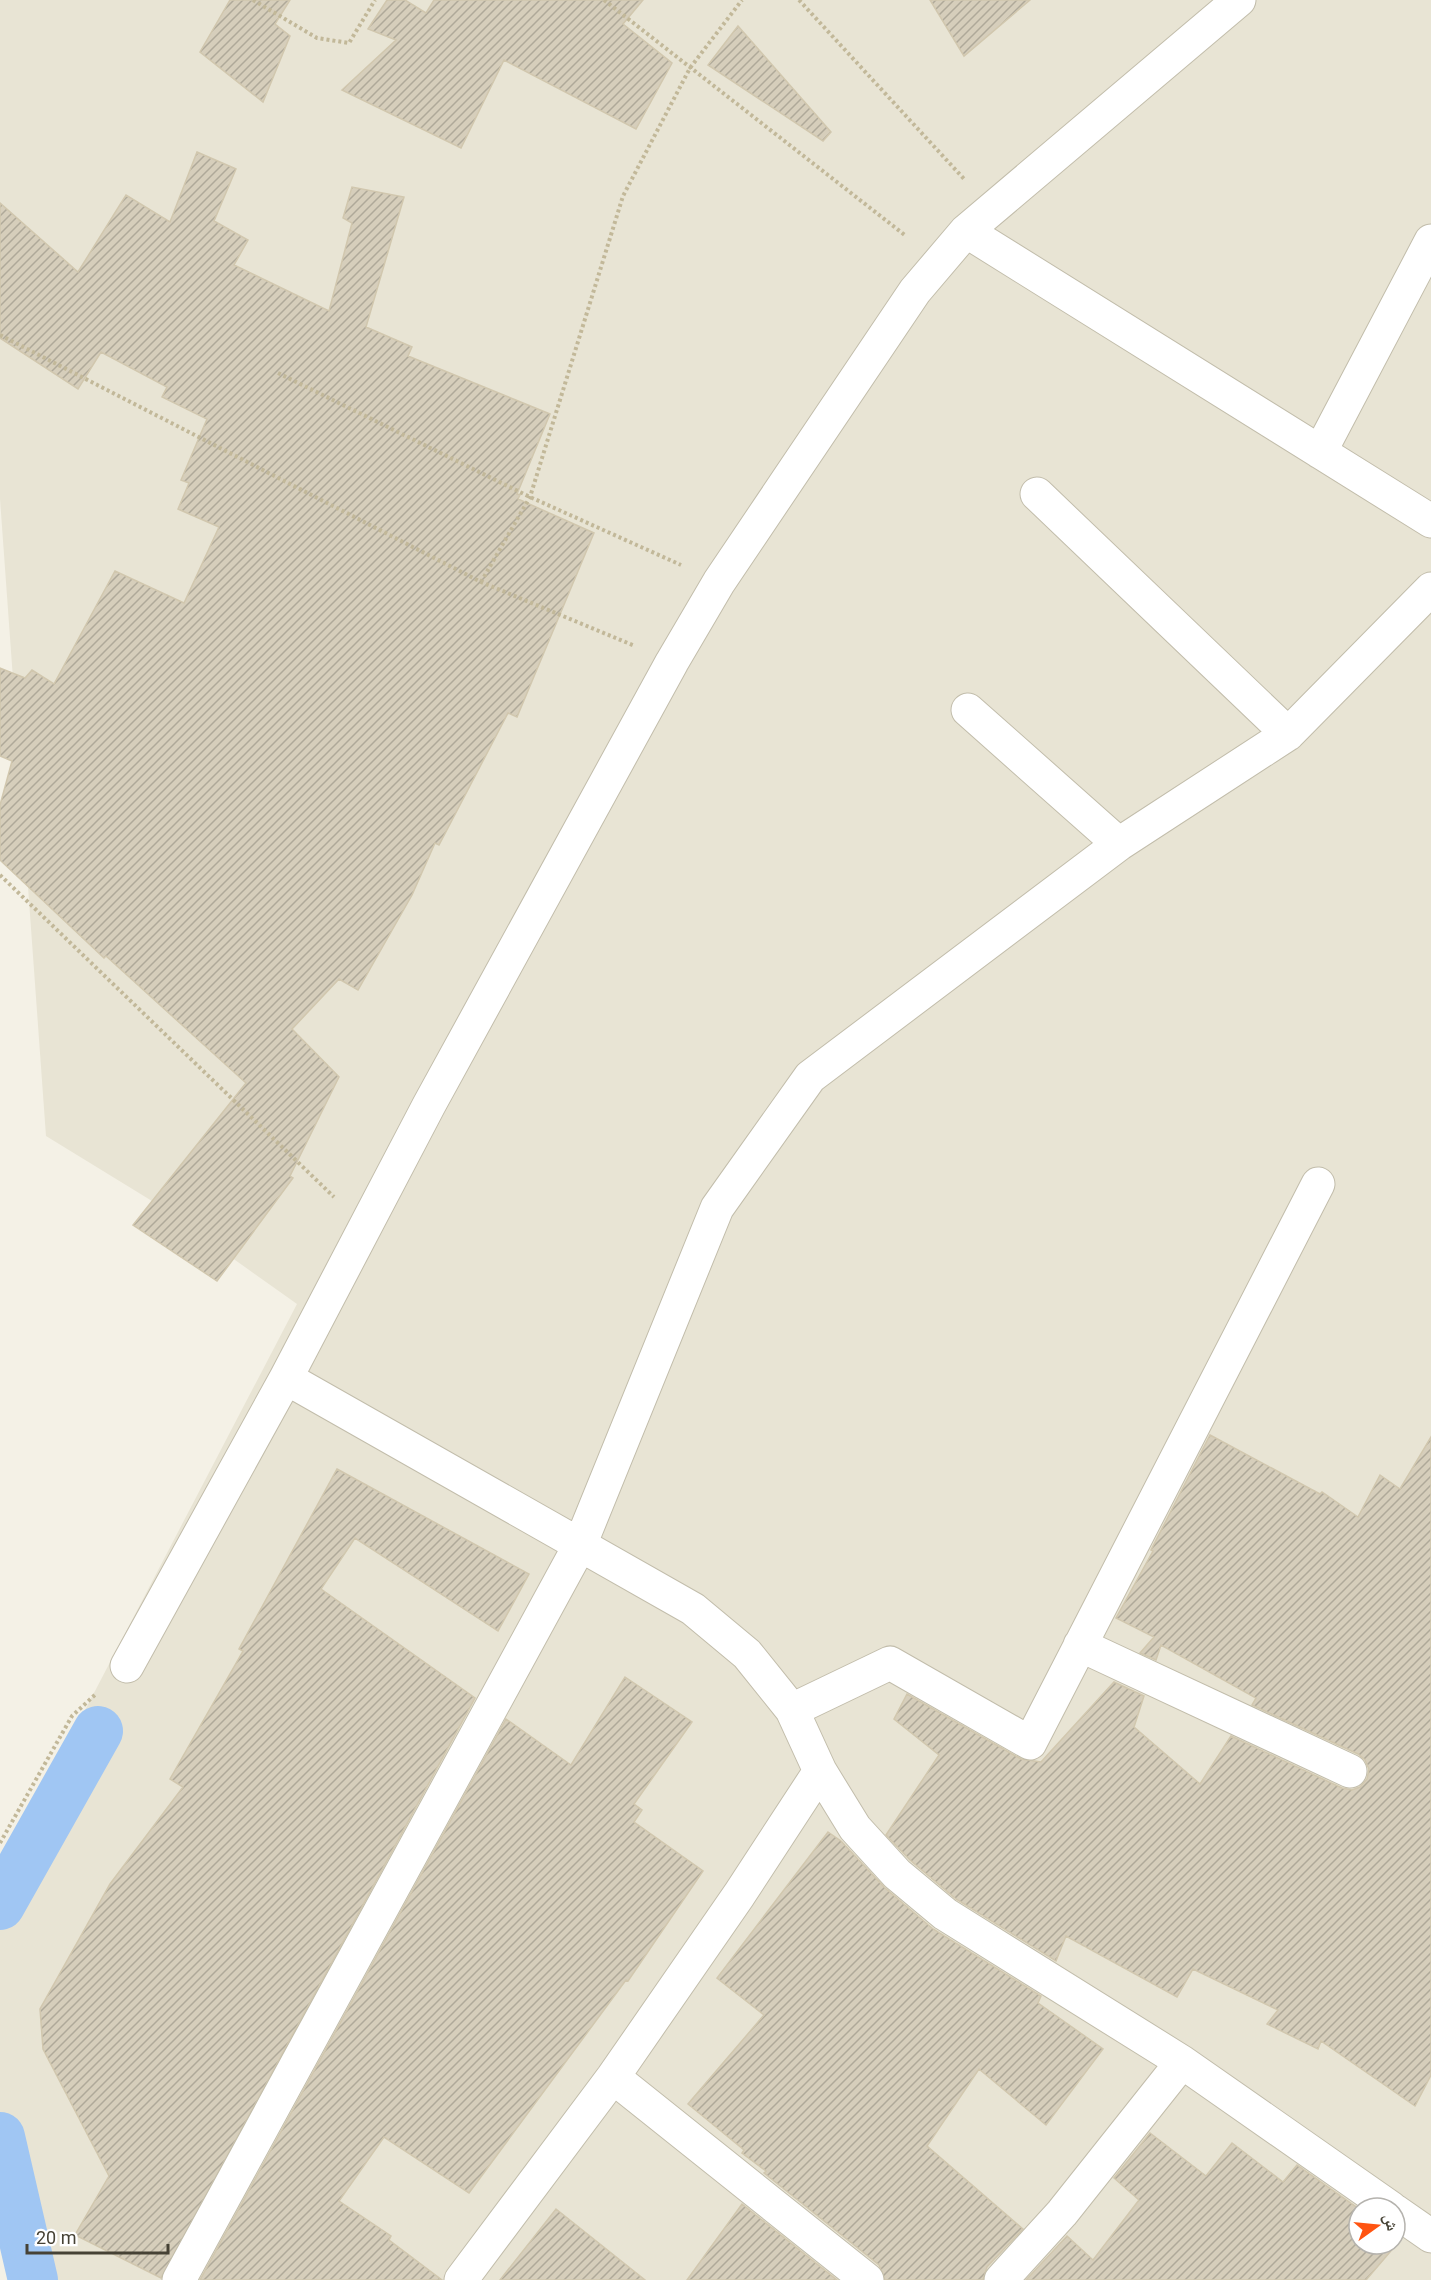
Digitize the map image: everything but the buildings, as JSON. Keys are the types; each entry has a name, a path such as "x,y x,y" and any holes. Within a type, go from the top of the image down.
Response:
{"street":[{"path":"127,1666 286,1378 363,1228 672,662 719,582 915,291 939,261 966,231 1239,0"},
{"path":"966,231 1431,521"},
{"path":"1320,452 1431,241"},
{"path":"1037,494 1288,734"},
{"path":"179,2280 580,1545 717,1208 810,1077 1119,844 1288,734 1431,589"},
{"path":"968,710 1119,844"},
{"path":"792,1710 890,1663 1030,1743 1318,1184"},
{"path":"286,1378 693,1609 747,1654 792,1710 820,1771 855,1828 897,1874 945,1914 1182,2062 1374,2196"},
{"path":"1080,1645 1350,1771"},
{"path":"461,2280 613,2077 739,1895 820,1771"},
{"path":"1001,2280 1062,2213 1182,2062"},
{"path":"613,2077 867,2280"},
{"path":"1407,2219 1431,2236"}],"path":[{"path":"253,0 317,38 349,43 375,0"},
{"path":"604,0 939,261"},
{"path":"481,582 530,497 623,196 690,68 742,0"},
{"path":"799,0 992,209"},
{"path":"0,335 481,582 672,662"},
{"path":"278,373 530,497 719,582"},
{"path":"0,875 308,1170 363,1228"},
{"path":"0,1843 72,1716 127,1666"}],"shaded area":[{"path":"0,0 1431,0 1431,2280 17,2280 0,2202 0,1873 297,1304 152,1201 46,1136 0,499"}],"waterway":[{"path":"0,1905 98,1731"},
{"path":"0,2137 33,2280"}]}
